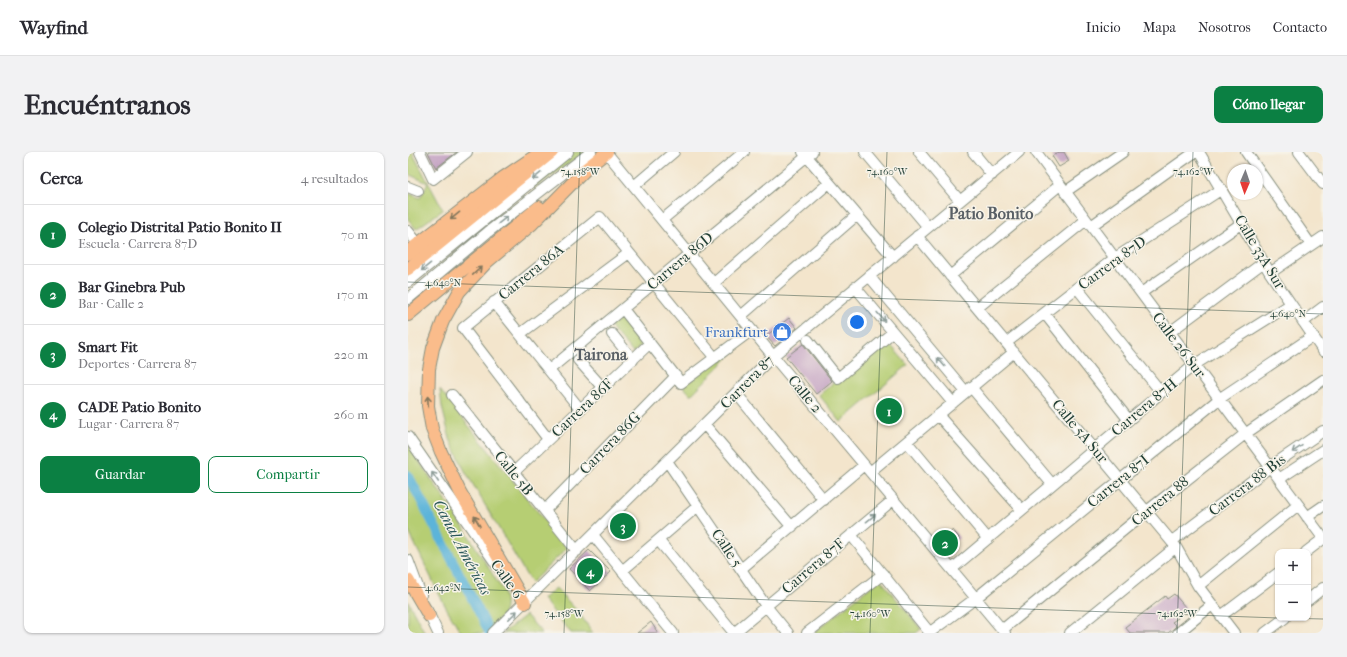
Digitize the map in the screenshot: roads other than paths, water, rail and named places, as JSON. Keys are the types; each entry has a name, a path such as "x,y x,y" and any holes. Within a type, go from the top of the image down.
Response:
{"highway":[{"path":"413,249 503,179 543,152"}],"main road":[{"path":"408,269 552,152"},
{"path":"408,315 606,152"},
{"path":"525,603 460,492 441,452 432,428 428,406 429,369 433,348 443,321 459,292 488,262 531,225 588,167"},
{"path":"408,580 429,616"}],"street":[{"path":"420,152 433,179 467,152"},
{"path":"408,282 568,152"},
{"path":"408,299 488,232 591,152"},
{"name":"Calle 2","path":"606,152 773,356 1004,631"},
{"path":"634,186 674,152"},
{"path":"662,220 744,152"},
{"path":"865,152 928,227"},
{"path":"919,152 960,201"},
{"path":"973,152 992,175"},
{"name":"Carrera 87","path":"493,633 502,626 773,356 1019,152"},
{"path":"950,276 1063,188 1123,152"},
{"path":"977,308 1088,223 1195,152"},
{"name":"Calle 33A Sur","path":"1199,152 1270,273 1323,351"},
{"path":"1246,152 1312,245"},
{"path":"1299,152 1323,184"},
{"path":"807,153 830,183 893,257"},
{"name":"Carrera 86D","path":"549,370 689,254 807,153"},
{"name":"Calle 26 Sur","path":"1038,153 1088,223 1323,538"},
{"path":"714,284 830,183"},
{"name":"Carrera 87D","path":"1006,343 1115,258 1222,189"},
{"path":"741,316 857,215"},
{"name":"Carrera 86A","path":"548,439 462,328 600,217 629,253"},
{"path":"1141,293 1242,223"},
{"path":"408,231 413,249"},
{"name":"Calle 5A Sur","path":"917,236 1174,544 1198,586 1234,633"},
{"path":"1270,273 1323,237"},
{"path":"520,334 629,253 714,358"},
{"path":"1170,332 1264,262"},
{"path":"869,276 1052,484"},
{"path":"855,287 953,403"},
{"path":"1077,288 1161,392"},
{"path":"494,302 580,409"},
{"name":"Carrera 87H","path":"952,569 1128,419 1194,365 1291,304"},
{"path":"1303,322 1323,307"},
{"path":"623,309 678,380"},
{"path":"1044,314 1128,419"},
{"name":"Carrera 86G","path":"545,510 678,380 714,358 752,330"},
{"path":"808,340 838,378 893,332"},
{"path":"612,334 633,360"},
{"name":"Carrera 87I","path":"930,633 976,598 1120,479 1220,399 1313,336"},
{"name":"Carrera 86F","path":"514,472 650,343"},
{"path":"741,568 824,500 867,468 907,442 1014,352"},
{"path":"578,360 603,388"},
{"name":"Carrera 88","path":"1004,631 1147,511 1245,434 1323,380"},
{"path":"736,393 824,500"},
{"name":"Calle 5B","path":"452,395 577,551"},
{"path":"938,415 1022,510"},
{"path":"704,424 792,527"},
{"name":"Carrera 88 Bis","path":"1070,633 1174,544 1270,467 1323,431"},
{"name":"Calle 6","path":"408,437 465,521 525,603"},
{"path":"907,442 988,539"},
{"path":"1279,479 1323,450"},
{"name":"Calle 5","path":"667,461 766,606 788,633"},
{"name":"Carrera 87F","path":"734,633 894,500"},
{"path":"1198,586 1298,505"},
{"path":"622,571 659,541 698,506"},
{"path":"1307,517 1323,506"},
{"path":"593,535 673,633"},
{"path":"851,535 930,633"},
{"path":"1310,549 1323,538"},
{"path":"659,541 734,633"},
{"path":"408,560 429,616 438,633"},
{"path":"807,633 883,574"},
{"path":"1221,616 1275,575"},
{"path":"1311,598 1323,588"},
{"path":"1178,633 1212,605"},
{"path":"1266,633 1281,621"}],"waterway":[{"name":"Canal Américas","path":"408,475 490,633"}],"place":[{"name":"Frankfurt","path":"782,332"},
{"name":"Colegio Distrital Patio Bonito II","path":"889,411"},
{"name":"Smart Fit","path":"623,526"},
{"name":"Bar Ginebra Pub","path":"945,543"},
{"name":"CADE Patio Bonito","path":"590,571"}],"district":[{"name":"Patio Bonito","path":"991,213"},
{"name":"Tairona","path":"601,354"}]}
